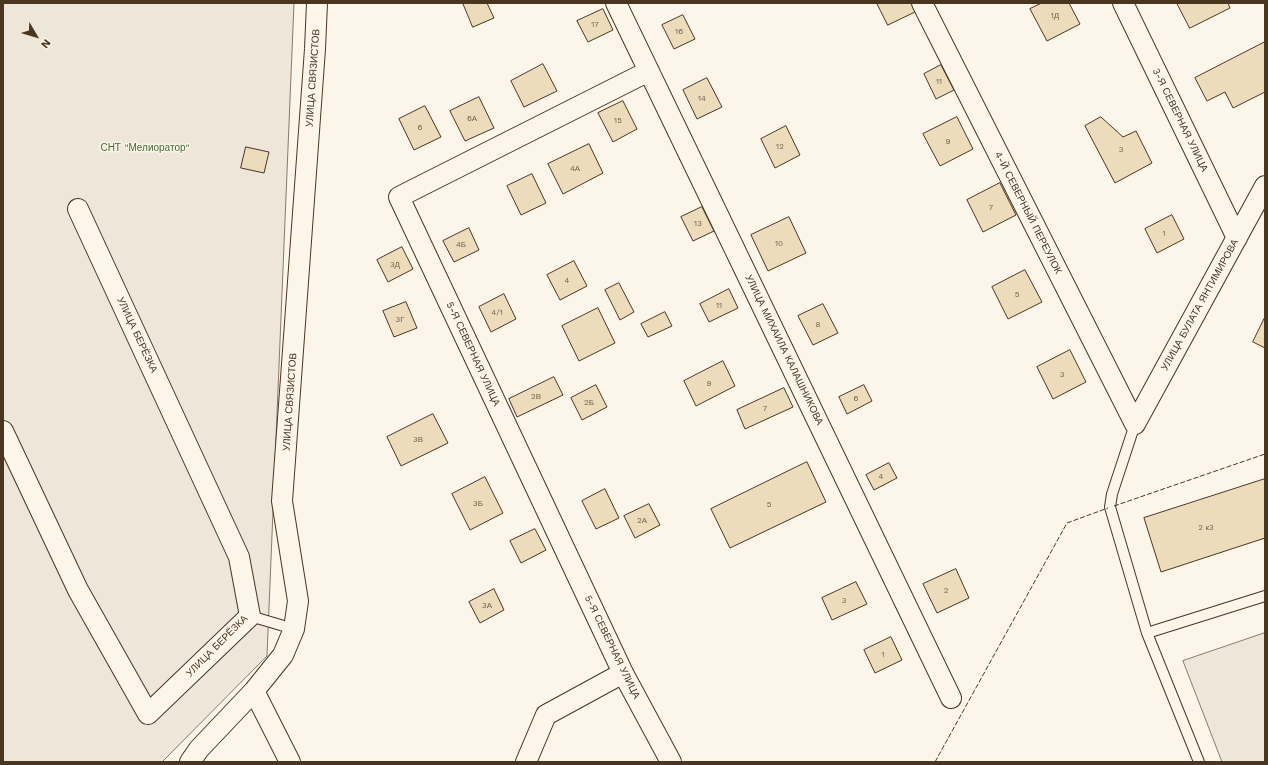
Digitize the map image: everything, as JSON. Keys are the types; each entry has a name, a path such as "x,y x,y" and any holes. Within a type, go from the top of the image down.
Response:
{"street":[{"name":"УЛИЦА СВЯЗИСТОВ","path":"190,762 199,749 254,691 283,655 294,629 298,601 282,502 315,49 317,3"},
{"name":"УЛИЦА МИХАИЛА КАЛАШНИКОВА","path":"616,3 951,698"},
{"name":"4-Й СЕВЕРНЫЙ ПЕРЕУЛОК","path":"922,3 1134,424"},
{"name":"3-Я СЕВЕРНАЯ УЛИЦА","path":"1123,3 1237,238"},
{"name":"5-Я СЕВЕРНАЯ УЛИЦА","path":"649,71 399,197 623,673 671,762"},
{"name":"УЛИЦА БУЛАТА ЯНТИМИРОВА","path":"1134,424 1265,186"},
{"name":"УЛИЦА БЕРЁЗКА","path":"3,431 78,590 148,714 250,616 239,557 78,209"},
{"path":"526,762 546,715 623,673"},
{"path":"254,691 290,762"}],"lane":[{"path":"1134,424 1112,494 1110,507 1147,633 1199,762"},
{"path":"1147,633 1265,596"},
{"path":"250,616 294,629"}],"green space":[{"name":"СНТ \"Мелиоратор\"","path":"3,3 294,3 267,656 162,762 3,762"},
{"path":"1265,633 1265,762 1222,762 1183,661"}],"building":[{"path":"463,3 487,3 494,18 473,27"},
{"path":"877,3 913,3 917,11 888,25"},
{"path":"1042,3 1069,3 1080,24 1047,41 1030,9"},
{"path":"1177,3 1228,3 1230,8 1190,28"},
{"path":"603,9 613,30 588,42 577,21"},
{"path":"683,15 695,39 674,49 662,25"},
{"path":"1265,42 1265,92 1233,108 1225,92 1207,101 1195,78"},
{"path":"543,64 557,91 524,107 511,81"},
{"path":"941,65 954,90 936,99 924,74"},
{"path":"707,78 722,107 697,119 683,90"},
{"path":"479,97 494,128 465,141 450,111"},
{"path":"623,101 637,129 613,142 598,113"},
{"path":"425,106 441,137 414,150 399,119"},
{"path":"957,117 973,149 940,166 923,134"},
{"path":"1101,117 1123,137 1136,131 1152,163 1115,183 1085,126"},
{"path":"786,126 800,155 775,168 761,139"},
{"path":"589,144 603,173 563,194 548,164"},
{"path":"246,147 269,152 264,173 241,168"},
{"path":"532,174 546,203 521,215 507,186"},
{"path":"1000,183 1016,215 983,232 967,200"},
{"path":"702,207 714,231 693,241 681,217"},
{"path":"1172,215 1184,239 1157,253 1145,229"},
{"path":"789,217 806,253 768,271 751,235"},
{"path":"469,228 479,250 454,262 443,241"},
{"path":"402,247 413,269 388,282 377,260"},
{"path":"574,261 587,286 560,300 547,275"},
{"path":"1025,270 1042,302 1008,319 992,287"},
{"path":"619,283 634,312 620,320 605,290"},
{"path":"729,289 738,308 709,322 700,304"},
{"path":"504,294 516,319 491,332 479,307"},
{"path":"406,302 417,328 394,337 383,311"},
{"path":"823,304 838,333 813,345 798,316"},
{"path":"598,308 615,343 579,361 562,326"},
{"path":"665,312 672,326 648,337 641,324"},
{"path":"1265,317 1265,348 1253,342"},
{"path":"1070,350 1086,382 1053,399 1037,367"},
{"path":"723,361 735,386 696,406 684,381"},
{"path":"554,377 563,395 517,417 509,399"},
{"path":"596,385 607,407 582,420 571,398"},
{"path":"864,385 872,401 847,414 839,397"},
{"path":"784,388 793,407 745,429 737,410"},
{"path":"433,414 448,443 401,466 387,437"},
{"path":"807,462 826,502 730,548 711,509"},
{"path":"889,463 897,478 874,490 866,475"},
{"path":"485,477 503,513 470,530 452,494"},
{"path":"1265,479 1265,538 1161,572 1144,518"},
{"path":"605,489 619,518 596,529 582,501"},
{"path":"649,504 660,525 635,538 624,516"},
{"path":"535,529 546,550 521,563 510,541"},
{"path":"956,569 969,598 937,613 923,584"},
{"path":"856,582 867,604 832,620 822,598"},
{"path":"494,589 504,610 480,623 469,602"},
{"path":"891,637 902,660 875,673 864,650"}],"fence":[{"path":"1114,506 1265,454"},
{"path":"935,762 1067,523 1108,508"}]}
